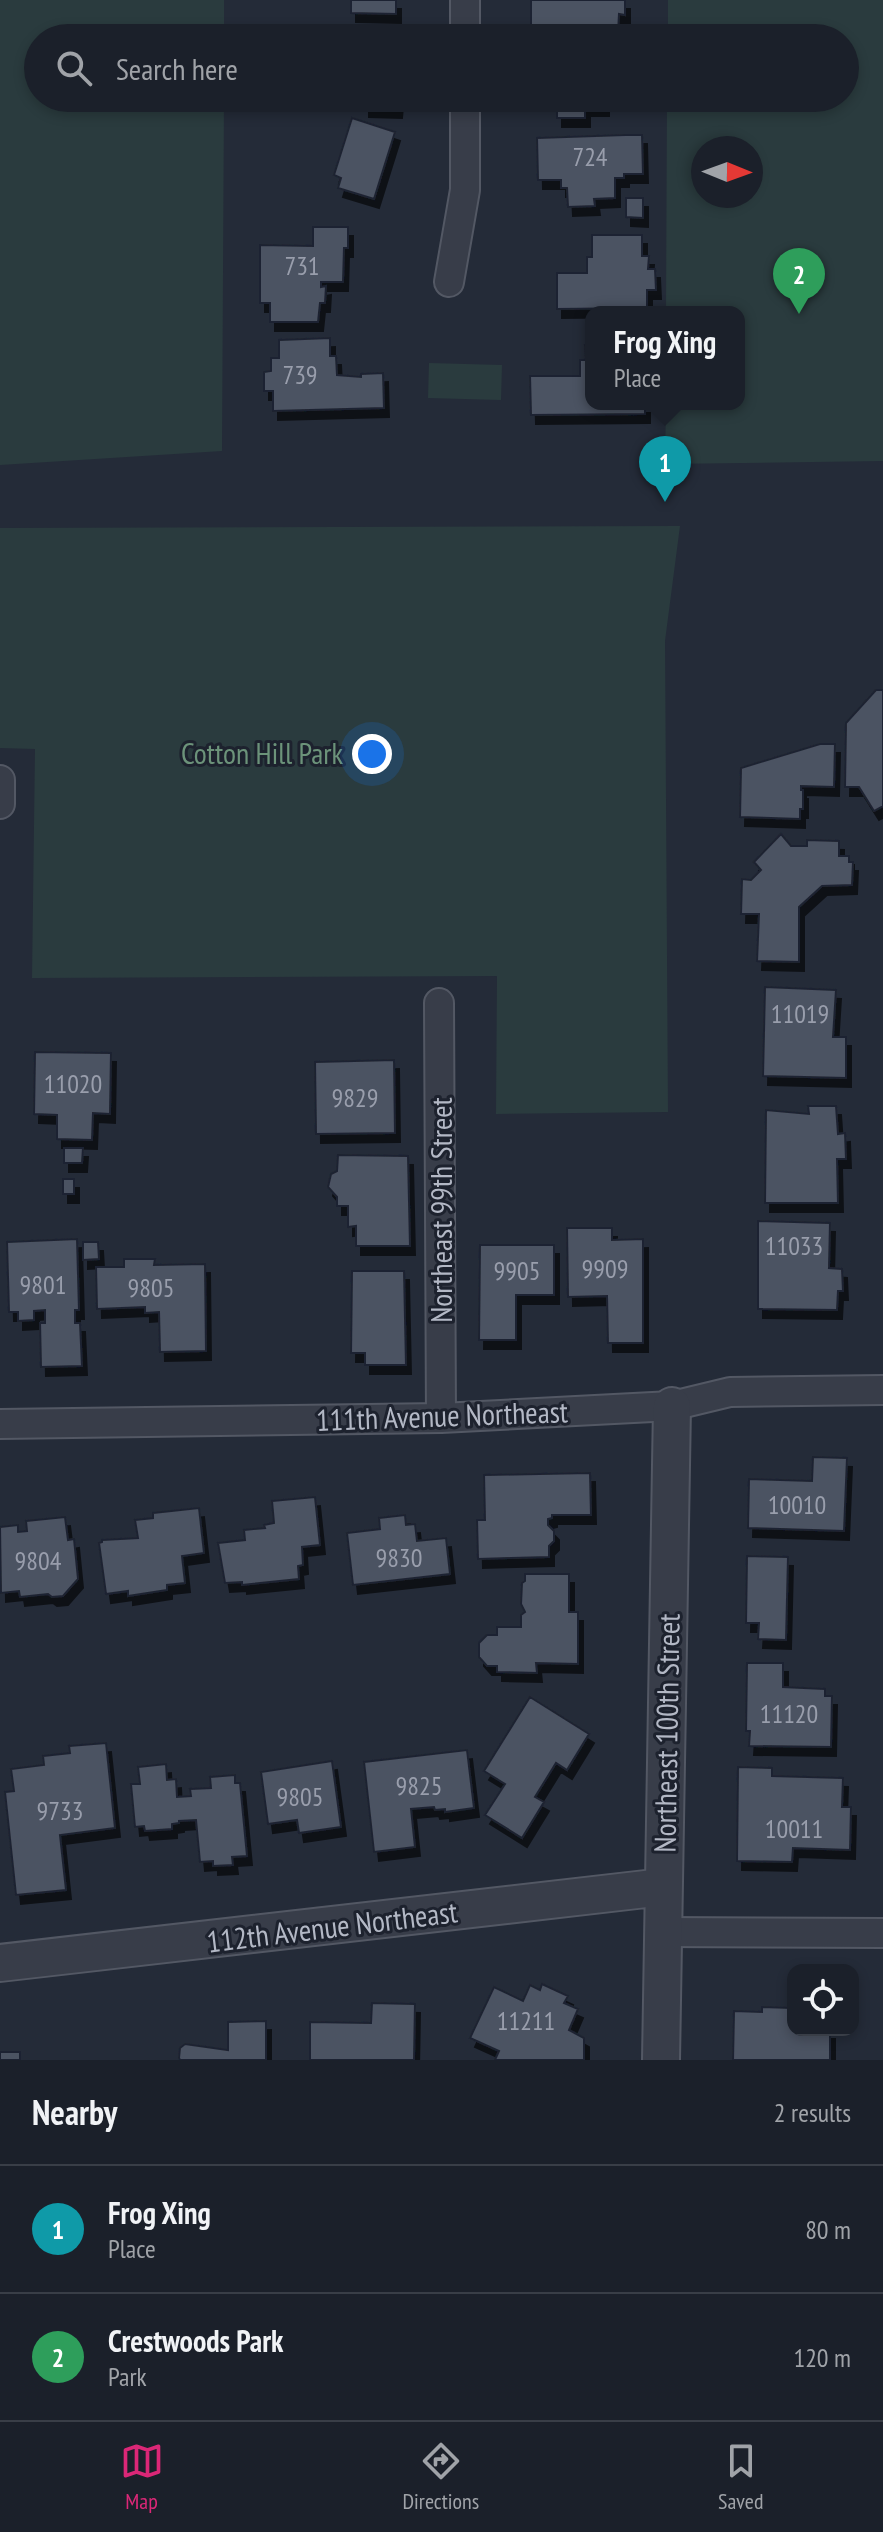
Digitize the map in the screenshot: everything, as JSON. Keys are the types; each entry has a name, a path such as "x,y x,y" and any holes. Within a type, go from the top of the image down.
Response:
{"street":[{"path":"465,0 465,24"},
{"path":"449,282 465,190 465,112"},
{"path":"0,780 0,804"},
{"name":"Northeast 99th Street","path":"439,1003 441,1418"},
{"name":"111th Avenue Northeast","path":"0,1424 441,1418 672,1406 730,1392 883,1390"},
{"name":"Northeast 100th Street","path":"661,2060 672,1406"},
{"name":"112th Avenue Northeast","path":"0,1963 663,1887"},
{"path":"662,1932 883,1933"}],"green space":[{"path":"0,0 224,0 224,24 24,24 24,112 224,112 222,451 0,465"},
{"path":"668,0 883,0 883,461 665,464 666,410 745,410 745,306 666,306 667,112 859,112 859,24 668,24"},
{"path":"429,363 502,365 501,400 428,398"},
{"name":"Cotton Hill Park","path":"680,526 665,641 668,1112 496,1114 497,976 32,978 35,749 0,748 0,528"}],"building":[{"path":"351,0 396,0 396,14 351,13"},
{"path":"531,0 625,0 625,15 619,14 618,24 531,24"},
{"path":"557,112 585,112 585,118 557,118"},
{"path":"352,118 395,132 374,199 338,188 341,178 334,175"},
{"path":"642,135 643,174 624,174 624,178 615,178 615,198 594,199 595,206 568,207 567,188 561,188 561,180 538,180 537,138"},
{"path":"626,198 643,198 643,218 626,217"},
{"path":"313,227 348,227 343,282 321,282 321,287 326,286 325,303 320,303 318,322 270,322 270,303 260,303 260,245 313,246"},
{"path":"592,235 642,235 642,256 649,256 648,269 655,269 656,290 647,290 647,306 557,309 557,273 587,273 587,257 592,257"},
{"path":"330,338 330,356 336,356 337,375 361,377 361,374 383,373 384,408 273,411 273,391 264,391 264,372 271,371 271,358 279,358 279,340"},
{"path":"580,360 585,360 585,410 645,410 645,414 531,415 530,376 580,376"},
{"path":"876,690 883,690 883,806 874,811 859,787 845,787 846,723"},
{"path":"820,744 835,744 834,787 801,786 803,809 800,809 800,819 740,817 741,768"},
{"path":"781,834 791,846 807,846 807,840 839,841 839,856 849,856 849,862 853,862 852,885 822,886 799,907 799,962 757,961 759,914 741,914 742,879 751,880 761,870 754,862"},
{"path":"765,987 836,990 833,1037 846,1037 846,1078 763,1076"},
{"path":"35,1052 111,1053 110,1114 93,1113 92,1140 57,1139 57,1115 34,1114"},
{"path":"394,1060 395,1133 316,1134 315,1062"},
{"path":"808,1106 836,1106 838,1134 845,1133 846,1159 837,1159 838,1203 765,1203 766,1110 809,1114"},
{"path":"64,1148 83,1148 82,1163 64,1163"},
{"path":"338,1155 408,1156 410,1246 356,1246 356,1226 348,1227 348,1206 337,1206 337,1197 328,1187 331,1174 337,1171"},
{"path":"63,1179 74,1179 74,1194 63,1194"},
{"path":"758,1221 830,1223 829,1268 842,1269 843,1291 838,1291 837,1310 758,1309"},
{"path":"567,1228 612,1228 612,1240 643,1239 643,1343 608,1343 607,1296 568,1297"},
{"path":"77,1239 79,1310 75,1310 75,1323 80,1323 82,1366 41,1367 40,1323 45,1323 45,1310 34,1311 34,1320 18,1321 18,1312 9,1312 7,1242"},
{"path":"83,1242 98,1242 99,1259 83,1260"},
{"path":"480,1245 554,1245 554,1295 516,1295 516,1340 479,1340"},
{"path":"124,1259 155,1259 154,1265 205,1264 206,1351 160,1352 159,1312 145,1313 145,1307 97,1309 96,1267 124,1267"},
{"path":"352,1271 404,1271 406,1365 365,1365 365,1353 351,1353"},
{"path":"813,1457 847,1458 844,1531 748,1528 749,1479 812,1481"},
{"path":"590,1473 591,1515 552,1515 548,1519 548,1525 554,1531 549,1557 478,1559 477,1520 485,1520 484,1475"},
{"path":"315,1497 320,1545 302,1547 303,1565 298,1566 299,1579 242,1585 242,1582 225,1583 218,1543 245,1540 244,1530 265,1528 264,1525 274,1523 272,1501"},
{"path":"199,1508 204,1553 182,1556 185,1583 167,1585 167,1590 128,1596 128,1591 106,1594 99,1543 102,1540 138,1538 135,1520 153,1518 153,1513"},
{"path":"405,1515 406,1525 415,1524 417,1541 446,1538 450,1574 353,1585 347,1533 380,1529 379,1518"},
{"path":"65,1517 68,1540 74,1539 78,1579 63,1596 20,1597 19,1591 1,1593 0,1527 18,1525 18,1532 27,1531 26,1521"},
{"path":"747,1556 788,1557 786,1640 758,1639 759,1623 746,1623"},
{"path":"525,1574 569,1574 569,1612 578,1612 578,1664 536,1663 537,1673 497,1672 497,1666 487,1666 479,1657 479,1643 487,1635 497,1635 497,1627 521,1627 521,1615 525,1612 521,1604"},
{"path":"747,1663 783,1663 783,1687 825,1689 825,1696 832,1696 831,1747 749,1746 750,1731 746,1731"},
{"path":"530,1697 589,1734 567,1770 556,1763 535,1797 544,1802 522,1838 485,1815 505,1784 484,1771"},
{"path":"106,1743 115,1828 60,1835 66,1890 16,1895 5,1792 14,1791 11,1769 44,1765 43,1756 70,1753 69,1746"},
{"path":"467,1750 474,1808 445,1812 445,1809 435,1810 434,1807 411,1809 415,1847 374,1852 364,1762"},
{"path":"332,1761 341,1827 299,1833 297,1820 268,1824 261,1772"},
{"path":"166,1764 167,1780 176,1779 177,1797 191,1796 190,1789 211,1788 210,1777 235,1775 235,1783 240,1783 247,1856 232,1857 233,1865 213,1866 213,1861 200,1862 196,1820 179,1821 172,1824 172,1829 145,1831 144,1826 135,1827 131,1784 140,1784 138,1767"},
{"path":"738,1767 772,1768 772,1776 843,1778 842,1807 851,1807 850,1850 793,1848 792,1862 737,1861"},
{"path":"542,1984 568,1996 564,2003 578,2009 569,2030 584,2038 584,2060 495,2060 499,2051 470,2038 494,1987 523,2001 530,1985 540,1990"},
{"path":"372,2003 415,2004 414,2060 310,2060 310,2022 371,2023"},
{"path":"762,2007 787,2008 787,2036 830,2036 830,2060 733,2060 734,2011 762,2012"},
{"path":"266,2021 266,2060 179,2058 180,2048 185,2044 228,2050 228,2022"},
{"path":"0,2052 20,2052 20,2060 0,2060"}],"place":[{"name":"Crestwoods Park","path":"799,314"},
{"name":"Frog Xing","path":"665,502"}]}
